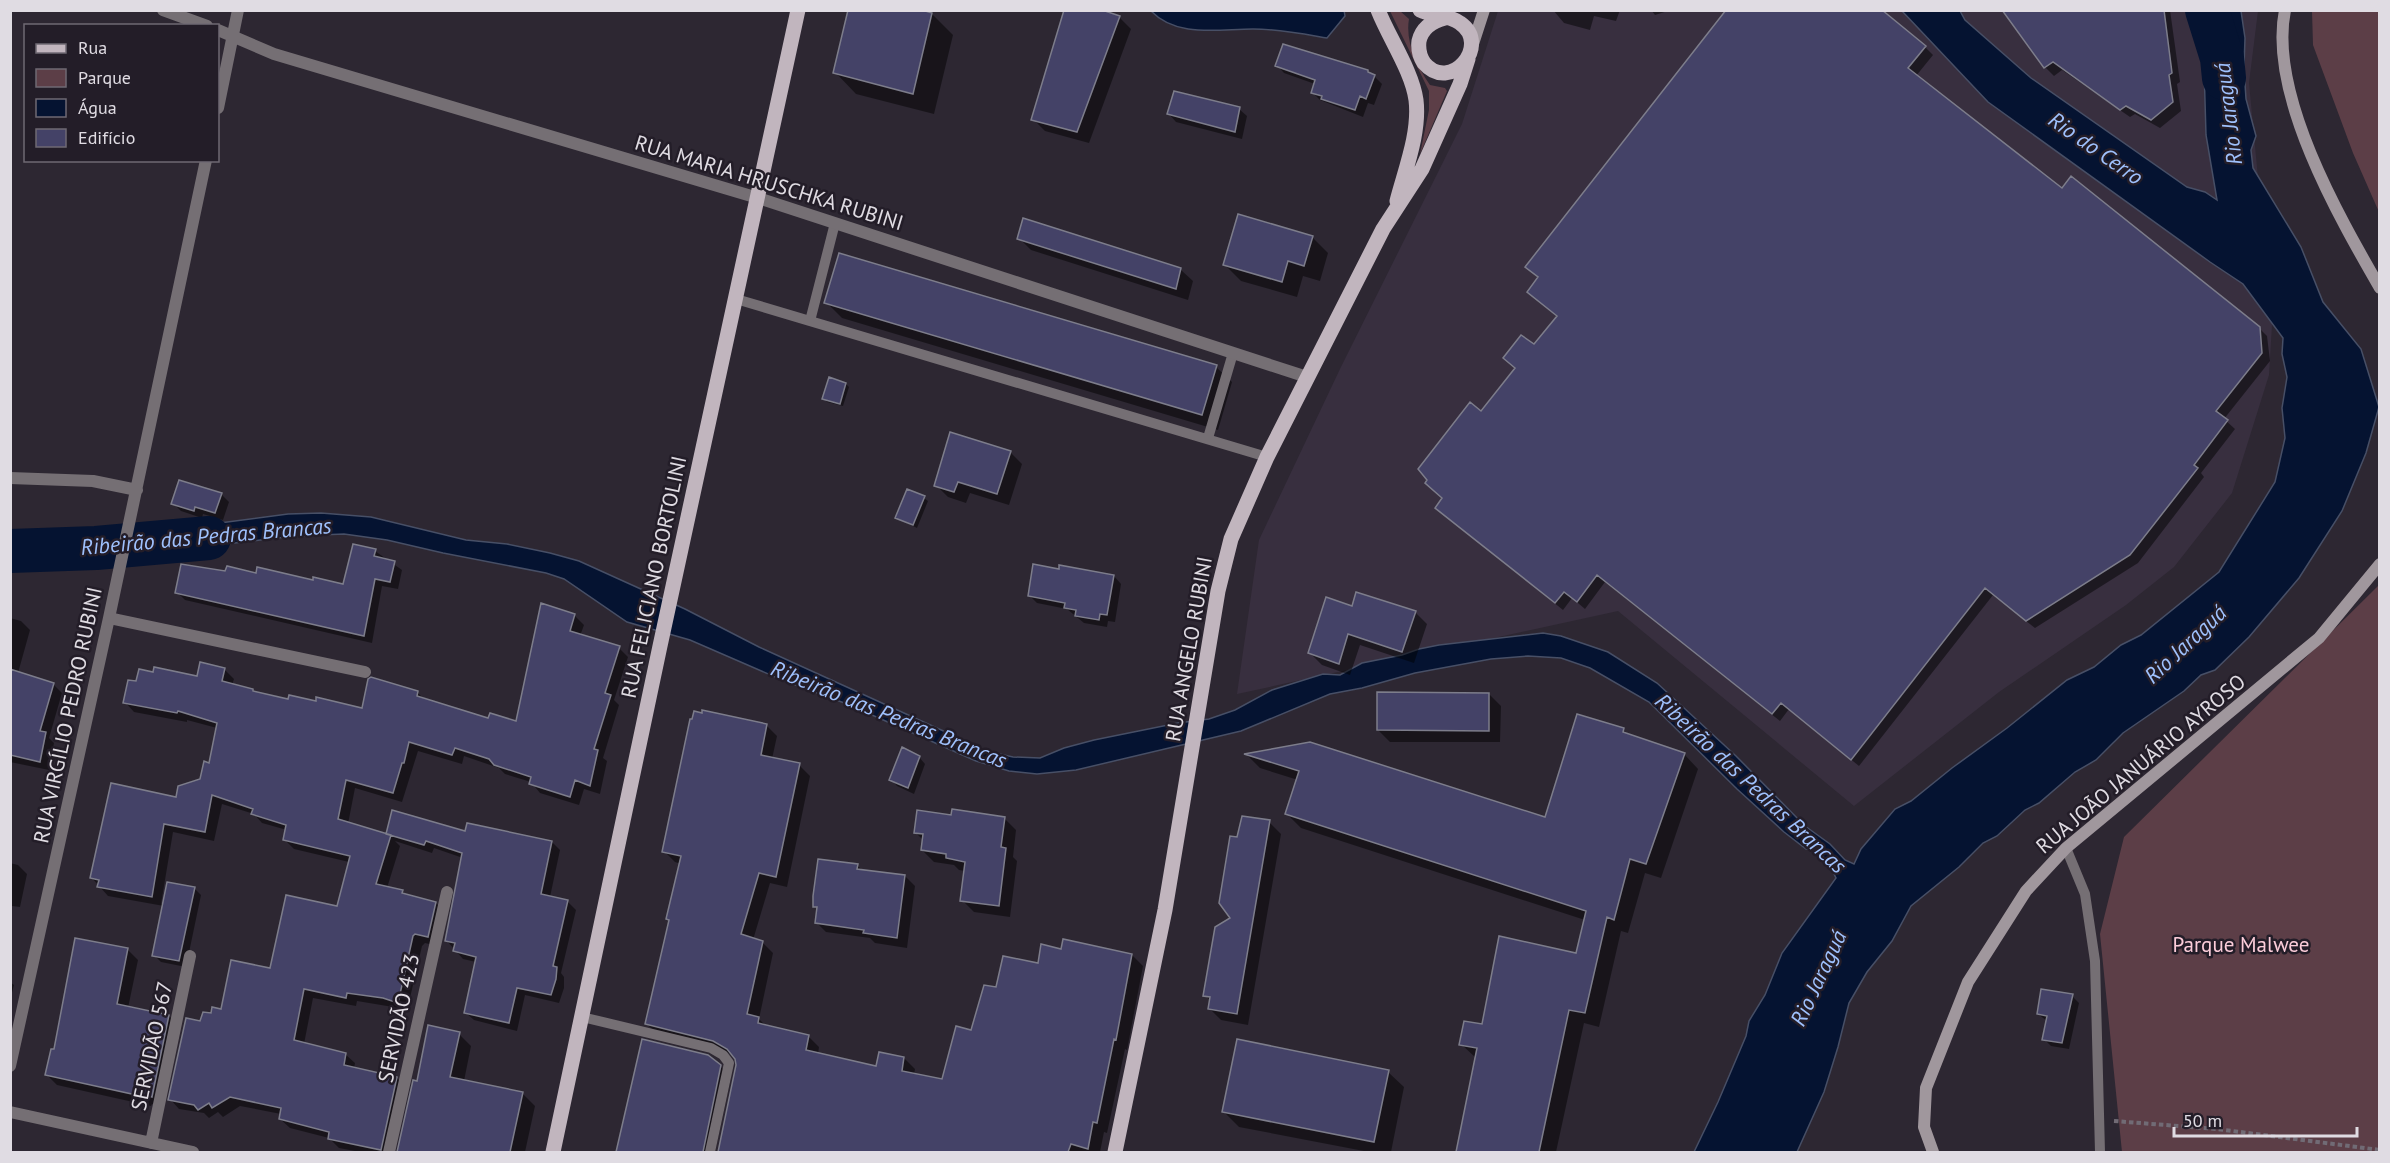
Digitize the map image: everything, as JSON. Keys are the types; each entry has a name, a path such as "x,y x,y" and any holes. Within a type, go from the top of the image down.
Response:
{"main road":[{"name":"RUA FELICIANO BORTOLINI","path":"553,1152 798,10"},
{"path":"1378,10 1412,84 1416,101 1414,134 1394,209"},
{"path":"1420,10 1448,14 1462,25 1471,39 1470,53"},
{"path":"1448,14 1430,24 1420,38 1418,46 1424,62 1437,72 1445,73 1460,68 1470,53 1484,10"},
{"path":"2285,10 2284,64 2299,124 2325,183 2379,288"},
{"name":"RUA ANGELO RUBINI","path":"1115,1152 1163,922 1218,591 1231,540 1267,457 1307,377 1394,209 1422,169 1460,84 1470,53"},
{"name":"RUA JOÃO JANUÁRIO AYROSO","path":"1933,1152 1924,1127 1926,1088 1968,982 2026,891 2066,848 2319,638 2379,564"}],"street":[{"path":"163,10 202,24"},
{"path":"219,103 238,10"},
{"name":"RUA MARIA HRUSCHKA RUBINI","path":"219,30 285,57 758,198 1307,377"},
{"name":"RUA VIRGÍLIO PEDRO RUBINI","path":"10,1066 137,490 206,162"},
{"path":"10,478 93,481 137,490"},
{"path":"109,618 364,672"},
{"name":"SERVIDÃO 423","path":"389,1152 447,891"},
{"name":"SERVIDÃO 567","path":"151,1143 190,956"},
{"path":"10,1112 193,1152"}],"lane":[{"path":"810,321 835,223"},
{"path":"736,299 1267,457"},
{"path":"1208,438 1233,353"},
{"path":"2066,848 2085,894 2095,961 2100,1152"},
{"path":"582,1017 711,1048 723,1055 729,1064 710,1152"}],"path":[{"path":"2098,1120 2217,1129 2379,1150"}],"shaded area":[{"path":"1498,11 2258,11 2249,83 2272,325 2269,375 2232,493 2174,567 2126,605 1999,692 1854,806 1618,611 1237,694 1259,540 1340,369 1462,124"}],"green space":[{"path":"1390,11 1400,11 1409,19 1410,45 1421,70 1430,85 1445,88 1447,91 1420,154 1429,110 1429,91"},
{"path":"2312,11 2379,11 2379,212 2353,153 2313,45"},
{"name":"Parque Malwee","path":"2379,585 2379,1152 2122,1152 2100,934 2124,837"}],"water":[{"path":"1344,10 1345,16 1327,38 1262,29 1185,29 1161,20 1151,11"},
{"name":"Rio do Cerro","path":"1902,11 1960,11 1965,20 2031,78 2187,187 2205,192 2217,200 2206,135 2204,67 2199,36 2217,11 2241,11 2245,38 2246,99 2256,136 2251,150 2253,168 2301,247 2323,302 2361,349 2379,407 2366,453 2342,511 2299,578 2249,637 2215,670 2201,675 2184,691 2123,733 2096,760 2075,772 2039,803 2025,810 1997,836 1983,843 1959,867 1911,906 1892,941 1867,972 1849,1003 1824,1092 1797,1152 1694,1152 1746,1036 1749,1021 1765,995 1782,953 1836,878 1827,860 1815,850 1806,849 1784,832 1649,702 1590,668 1561,658 1528,656 1491,659 1415,673 1362,688 1330,694 1241,731 1076,770 1037,774 1009,771 976,761 847,704 782,680 690,640 627,622 564,579 546,573 387,540 344,534 295,536 201,547 146,557 151,532 288,514 321,513 371,517 466,540 507,544 550,553 579,561 685,609 759,647 950,734 972,748 1013,757 1040,758 1064,748 1094,740 1209,719 1235,710 1272,690 1323,674 1340,675 1362,663 1419,649 1543,633 1561,636 1608,652 1657,683 1736,756 1805,826 1830,844 1845,860 1854,864 1861,849 1895,809 1911,801 2067,680 2094,667 2121,645 2141,635 2219,572 2275,482 2285,438 2282,408 2287,377 2282,354 2283,338 2243,284 1988,102"},
{"path":"98,540 94,557 11,560 11,542"}],"building":[{"path":"848,10 922,10 932,13 913,94 833,73"},
{"path":"1064,10 1102,10 1120,16 1077,132 1031,120"},
{"path":"1726,10 1882,10 1926,46 1908,68 2062,188 2071,176 2260,327 2262,353 2216,411 2228,420 2194,465 2198,468 2130,555 2026,621 1985,588 1851,760 1781,703 1772,714 1597,575 1577,602 1564,592 1555,603 1435,508 1442,498 1425,483 1427,480 1418,469 1470,402 1481,411 1515,368 1503,358 1521,335 1534,344 1557,316 1527,292 1538,277 1525,267"},
{"path":"2002,10 2164,10 2172,73 2169,75 2173,102 2151,120 2126,106 2120,110 2053,62 2044,68"},
{"path":"1283,44 1368,70 1375,75 1366,99 1360,96 1355,110 1321,99 1322,96 1311,93 1315,80 1275,66"},
{"path":"1174,91 1240,107 1235,132 1167,114"},
{"path":"1238,214 1313,236 1304,266 1288,261 1282,282 1223,265"},
{"path":"1023,218 1181,268 1176,289 1017,239"},
{"path":"839,253 1217,365 1202,415 824,303"},
{"path":"829,377 846,383 840,404 822,399"},
{"path":"950,432 1011,451 997,494 958,482 954,492 934,486"},
{"path":"179,480 222,493 215,513 195,507 194,511 171,504"},
{"path":"907,489 925,496 913,525 895,518"},
{"path":"353,544 376,549 374,556 395,561 390,582 375,579 364,636 175,593 181,564 225,571 227,566 256,573 257,567 313,580 313,577 343,584"},
{"path":"1033,564 1059,569 1059,565 1114,575 1107,615 1100,614 1099,620 1075,616 1076,610 1064,608 1065,603 1028,596"},
{"path":"1356,592 1416,611 1402,652 1348,634 1339,664 1308,653 1326,597 1352,606"},
{"path":"541,603 575,614 570,631 620,646 605,693 611,695 594,749 598,750 590,786 575,780 570,797 529,784 531,777 494,765 489,759 455,748 452,755 409,742 393,793 346,780 338,819 391,835 376,884 403,890 402,893 436,902 428,937 415,934 413,936 398,1003 383,998 347,993 346,998 304,989 294,1040 346,1053 344,1065 397,1077 381,1150 328,1139 329,1132 279,1119 281,1108 230,1097 212,1108 209,1103 198,1110 194,1105 168,1100 186,1018 200,1021 203,1012 211,1013 212,1007 221,1009 231,960 270,968 286,895 337,906 350,856 283,840 286,825 251,814 253,809 212,795 205,832 164,824 152,897 97,887 99,880 90,878 111,783 176,797 178,786 200,779 204,761 209,763 217,723 178,711 177,713 123,703 128,680 136,681 139,669 153,672 154,667 197,676 200,662 225,668 222,681 253,689 253,691 288,699 289,695 316,701 316,697 362,708 368,679 371,677 418,691 417,696 488,718 490,713 516,721"},
{"path":"10,669 54,683 40,731 46,732 40,762 10,755"},
{"path":"1377,692 1489,693 1489,731 1377,730"},
{"path":"702,710 767,724 761,755 800,763 776,877 759,873 741,934 763,941 747,1014 759,1017 758,1023 809,1035 806,1050 876,1066 879,1052 904,1057 902,1071 942,1079 956,1026 971,1030 984,985 996,987 1003,956 1038,963 1041,944 1061,949 1063,939 1132,954 1116,1040 1114,1039 1097,1123 1093,1122 1088,1149 1071,1144 1068,1152 718,1152 736,1065 735,1059 727,1049 713,1041 645,1024 681,856 662,852 690,719 694,711 702,713"},
{"path":"1577,714 1624,728 1623,732 1685,753 1646,864 1630,859 1614,920 1607,917 1585,1013 1569,1010 1539,1152 1456,1152 1477,1048 1459,1045 1464,1021 1482,1024 1499,936 1576,953 1586,911 1285,814 1299,771 1244,754 1310,742 1545,817"},
{"path":"902,747 920,756 908,788 889,780"},
{"path":"952,809 1005,817 1001,847 1006,848 999,906 960,901 965,862 946,858 946,854 921,850 923,834 914,833 917,810 951,815"},
{"path":"392,810 465,831 467,823 552,841 541,894 568,900 553,966 557,967 551,995 517,988 509,1023 464,1013 476,957 453,951 455,943 445,941 462,853 426,841 424,845 386,834"},
{"path":"1242,816 1270,820 1237,1014 1208,1009 1210,997 1203,996 1215,927 1230,918 1219,903 1230,836 1237,837"},
{"path":"818,859 858,864 857,869 905,875 897,938 863,933 864,930 815,923 817,907 813,907 813,896"},
{"path":"167,882 195,887 179,961 152,956"},
{"path":"75,938 128,948 117,1004 169,1015 152,1097 45,1075 51,1049 54,1049"},
{"path":"2041,989 2073,994 2062,1043 2042,1040 2047,1016 2037,1014"},
{"path":"428,1025 460,1032 450,1077 523,1092 510,1152 397,1152 413,1080 417,1081"},
{"path":"642,1039 708,1055 721,1065 703,1152 616,1152"},
{"path":"1237,1039 1389,1070 1374,1142 1222,1112"}],"waterway":[{"name":"Rio Jaraguá","path":"2207,10 2222,58 2224,78"},
{"name":"Ribeirão das Pedras Brancas","path":"10,551 96,548 209,538"}]}
